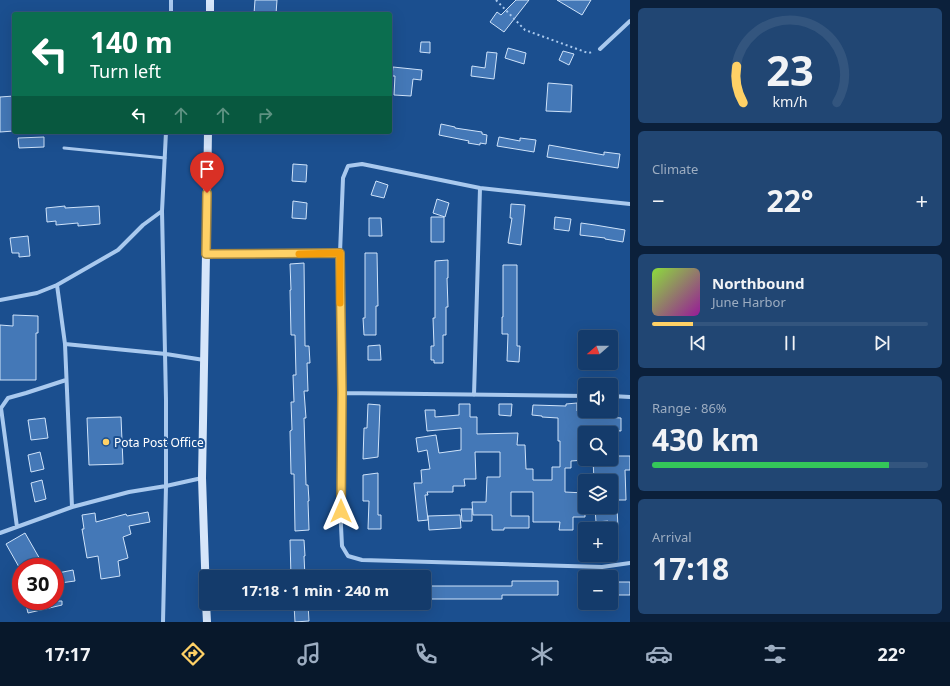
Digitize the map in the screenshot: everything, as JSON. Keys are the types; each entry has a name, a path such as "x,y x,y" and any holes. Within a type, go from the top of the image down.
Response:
{"street":[{"path":"170,12 171,0"},
{"path":"210,0 210,12"},
{"path":"600,49 630,20"},
{"path":"163,622 166,486 166,354 162,211 166,134"},
{"path":"205,570 202,478 208,134"},
{"path":"630,204 480,188 362,164 348,166 343,178 340,253 342,393 341,526 342,546 348,556 362,560 602,567 630,563"},
{"path":"474,395 480,188"},
{"path":"0,300 37,293 57,285 118,250 143,225 162,211"},
{"path":"206,254 340,253"},
{"path":"57,285 64,344 72,506"},
{"path":"64,344 166,354 204,360"},
{"path":"17,527 1,408 8,398 66,380"},
{"path":"342,393 578,396"},
{"path":"618,396 630,397"},
{"path":"0,533 72,506 129,492 202,478"},
{"path":"206,610 207,622"}],"lane":[{"path":"64,148 165,158"}],"path":[{"path":"496,0 525,30 588,53 600,49"}],"building":[{"path":"255,0 277,0 276,12 254,12"},
{"path":"516,0 529,0 504,32 490,22 497,12 501,15"},
{"path":"557,0 591,0 582,15"},
{"path":"421,42 430,42 430,53 420,52"},
{"path":"508,48 526,53 524,64 505,58"},
{"path":"563,51 574,54 569,65 559,60"},
{"path":"487,52 497,53 494,79 471,76 472,66 485,68"},
{"path":"393,67 422,70 421,80 413,79 411,96 394,95 395,76 392,76"},
{"path":"548,83 572,85 571,112 546,111"},
{"path":"12,96 12,131 0,132 0,97"},
{"path":"441,124 455,128 482,132 482,134 487,135 486,144 480,143 480,145 468,143 469,141 439,135"},
{"path":"44,137 44,147 19,148 18,138"},
{"path":"499,137 520,141 520,138 536,140 534,152 497,146"},
{"path":"549,145 604,155 604,152 620,154 618,168 547,157"},
{"path":"293,164 307,165 306,182 292,181"},
{"path":"376,181 388,185 384,198 371,195"},
{"path":"437,199 449,203 445,217 433,213"},
{"path":"293,201 307,203 306,219 292,218"},
{"path":"511,204 525,205 521,245 508,243 512,218 510,218"},
{"path":"65,206 65,208 99,206 100,224 78,226 78,223 56,225 56,221 47,222 46,208"},
{"path":"431,217 444,217 444,242 431,242"},
{"path":"555,217 571,219 569,231 554,229"},
{"path":"369,218 381,218 382,236 369,236"},
{"path":"581,223 625,230 623,242 580,235"},
{"path":"28,236 30,256 19,257 19,253 12,253 10,238"},
{"path":"365,253 377,253 378,306 376,306 376,335 364,335 363,318 365,318"},
{"path":"448,260 448,307 446,307 446,335 443,335 443,363 434,363 434,360 431,360 431,346 434,346 433,318 435,318 435,261"},
{"path":"304,263 305,346 309,346 310,363 307,363 308,391 304,391 306,418 304,418 306,485 308,485 309,530 295,531 294,474 291,474 290,431 292,430 291,402 294,402 293,375 296,375 295,335 291,335 290,264"},
{"path":"503,265 517,265 517,346 520,346 519,362 507,361 508,334 502,334"},
{"path":"13,315 38,316 38,333 36,333 36,380 0,380 0,325 13,326"},
{"path":"380,345 381,360 368,360 368,346"},
{"path":"577,403 578,418 621,418 621,431 618,431 618,426 578,426 578,460 571,461 571,468 565,468 565,492 578,493 578,514 585,514 585,517 573,517 573,530 559,530 560,522 533,522 533,492 511,492 511,516 529,516 529,528 504,528 504,530 492,530 492,515 473,515 472,502 486,502 487,477 500,477 500,452 475,452 476,479 464,479 465,486 453,486 453,492 427,492 428,495 425,495 428,520 418,521 414,483 422,483 421,470 430,469 427,450 418,452 416,438 436,435 439,453 461,450 461,428 427,431 425,410 435,410 435,417 459,415 459,404 470,404 470,417 477,417 477,434 518,433 517,445 525,445 526,469 533,469 533,480 552,480 552,467 560,467 558,418 532,415 533,405 566,406 566,404"},
{"path":"368,404 380,405 378,457 363,459 364,428 367,428"},
{"path":"499,404 512,404 511,416 499,415"},
{"path":"121,417 123,464 89,465 87,418"},
{"path":"45,418 48,438 31,440 28,420"},
{"path":"40,452 44,469 31,472 28,455"},
{"path":"618,456 630,456 630,470 625,470 626,500 618,500 618,474 594,474 593,466 618,466"},
{"path":"378,473 378,515 381,515 381,529 368,529 369,501 363,501 363,475"},
{"path":"42,480 46,499 35,502 31,483"},
{"path":"461,509 472,509 472,521 462,521"},
{"path":"148,512 150,522 129,526 131,534 123,537 128,558 118,561 120,576 101,579 98,556 87,558 82,529 84,529 82,515 95,513 96,522 126,514 127,516"},
{"path":"595,514 617,514 618,522 596,522"},
{"path":"460,515 461,528 429,530 428,516"},
{"path":"25,533 39,558 14,558 6,544"},
{"path":"290,540 304,540 305,570 291,570"},
{"path":"73,570 75,581 64,582 64,572"},
{"path":"512,581 558,581 558,595 502,595 502,599 431,599 431,586 512,586"},
{"path":"618,582 630,582 630,595 618,595"},
{"path":"27,610 41,610 28,613"},
{"path":"294,610 308,610 309,621 295,622"}],"slow traffic":[{"path":"299,254 340,253 340,303"}],"place":[{"name":"Pota Post Office","path":"106,442"}],"route":[{"path":"207,193 206,254 340,253 342,393 341,511"}]}
